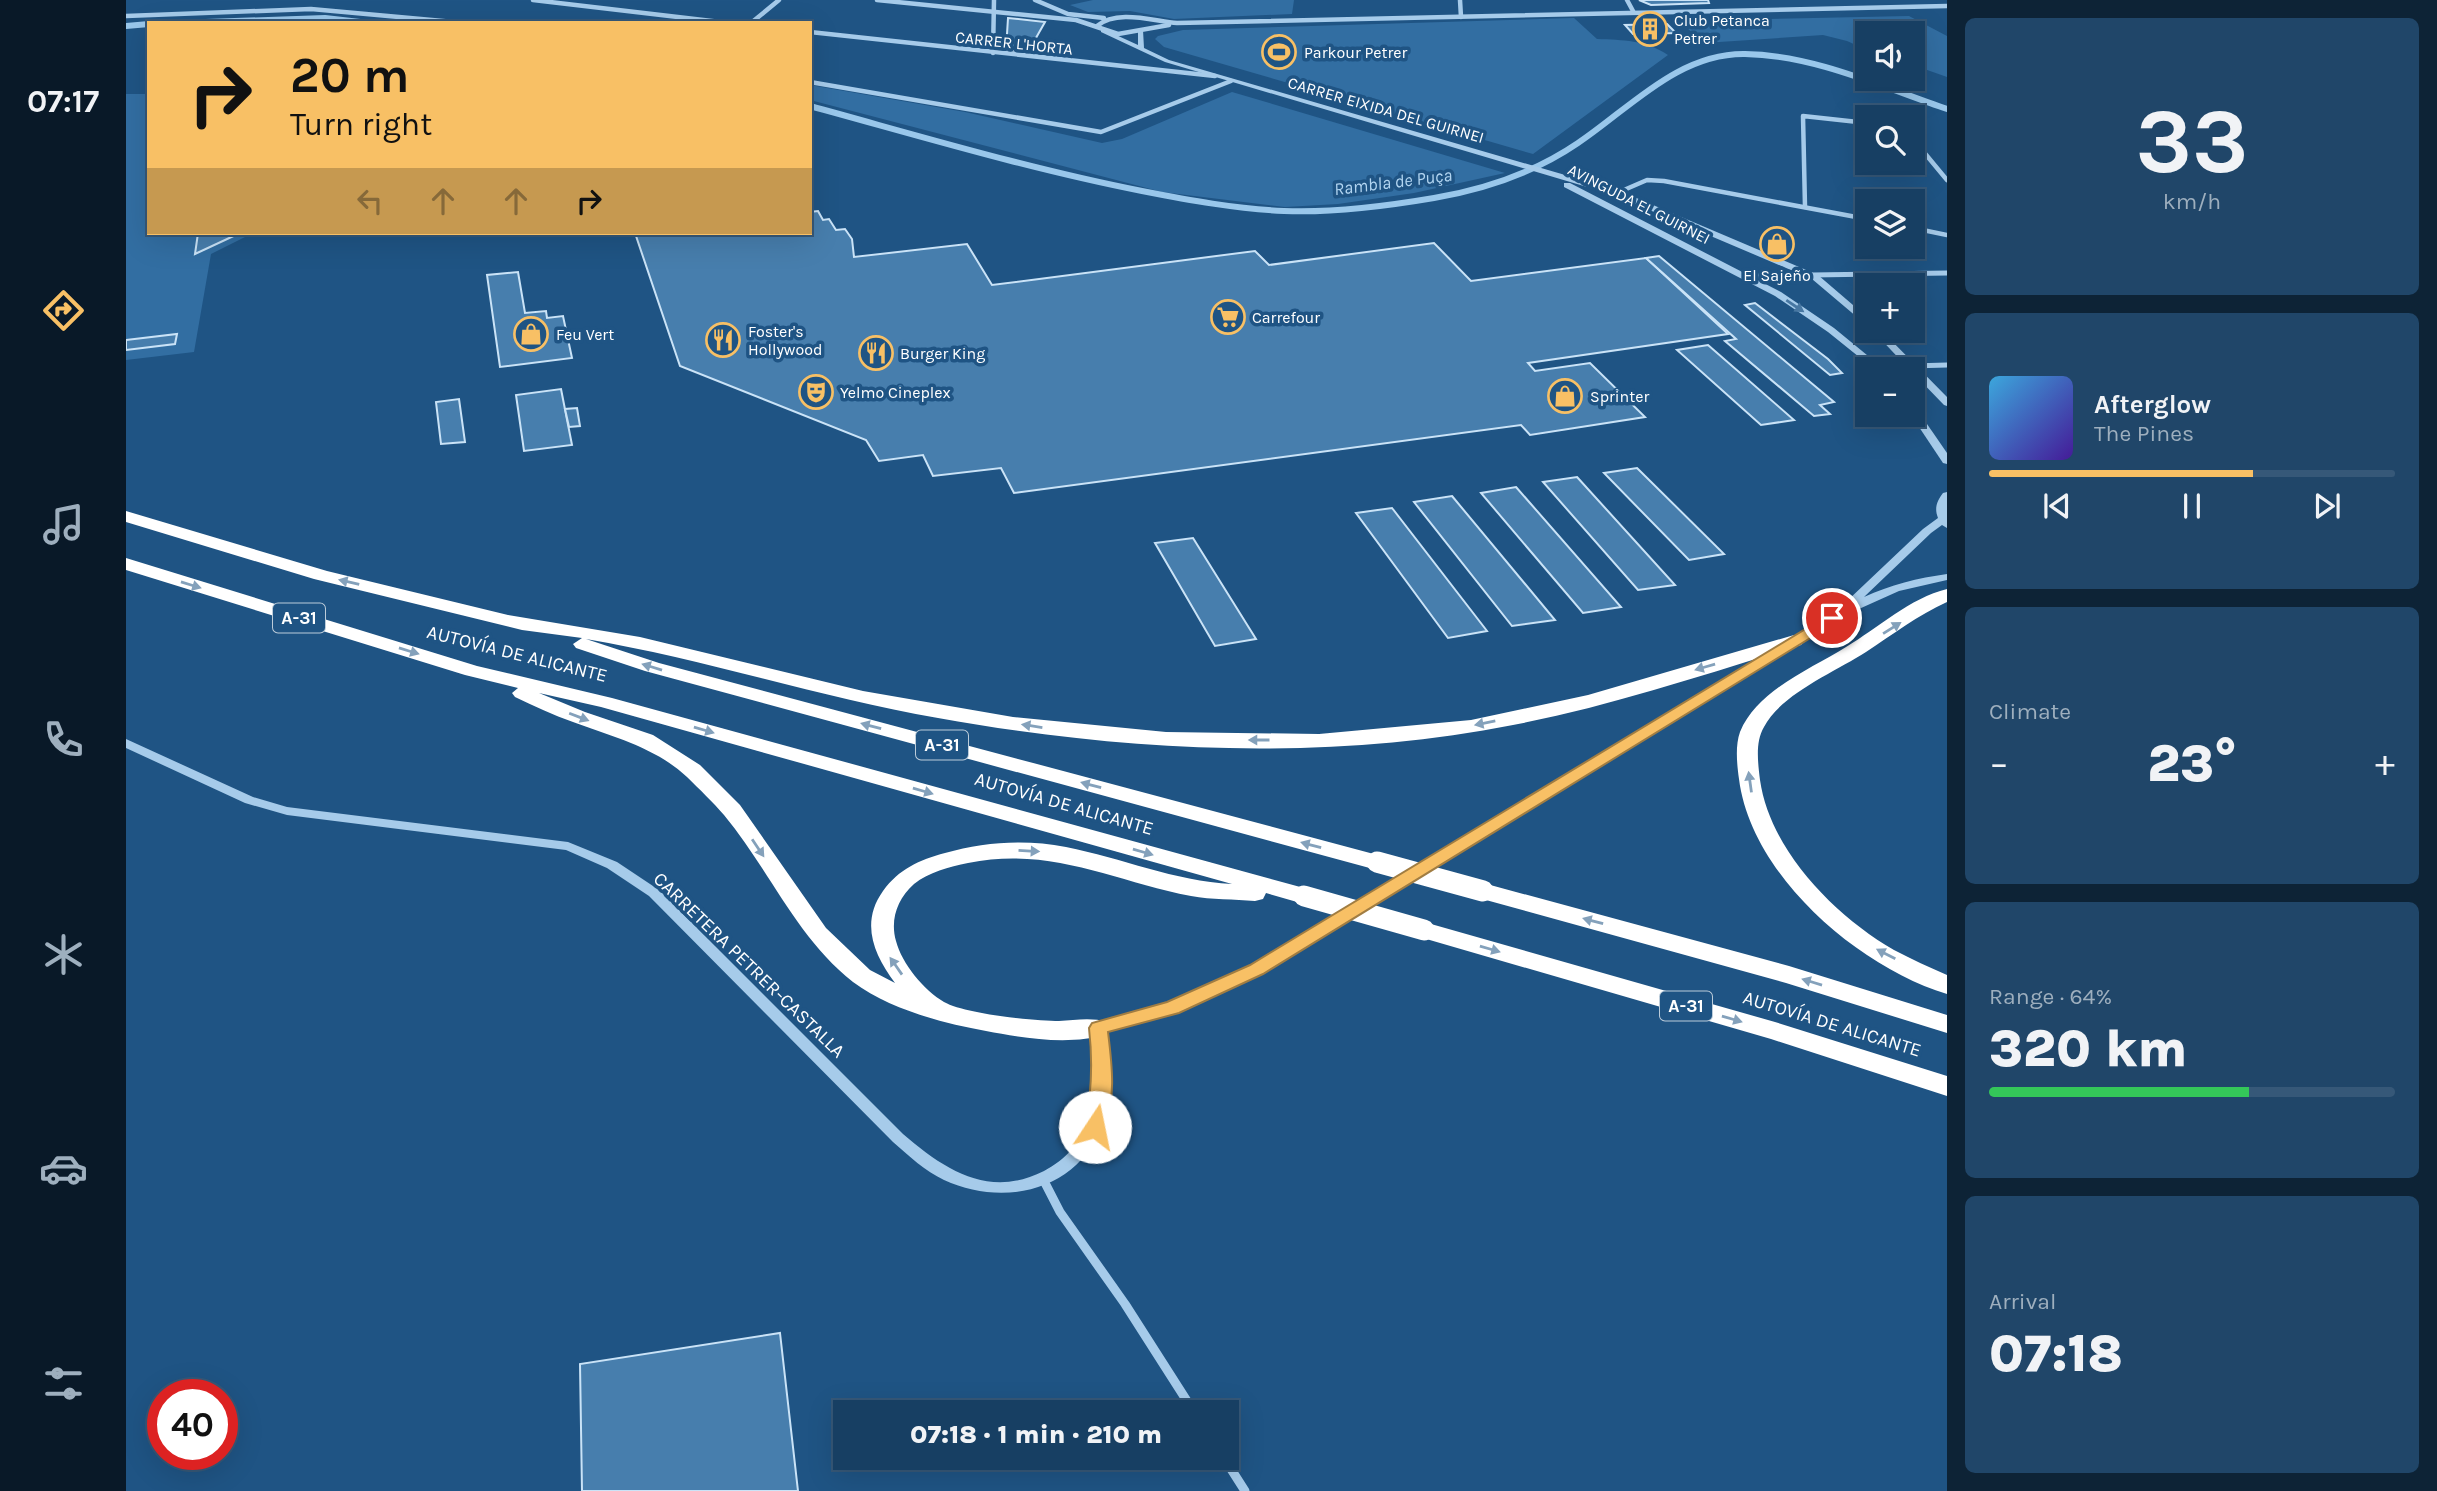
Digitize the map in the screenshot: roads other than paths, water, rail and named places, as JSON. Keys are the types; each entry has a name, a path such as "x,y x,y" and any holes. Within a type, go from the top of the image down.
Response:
{"highway":[{"name":"AUTOVÍA DE ALICANTE","path":"126,516 321,575 510,620 652,667 1789,975 1947,1024"},
{"name":"AUTOVÍA DE ALICANTE","path":"126,564 472,671 605,702 1424,930 1762,1027 1947,1086"},
{"path":"1947,596 1789,692 1763,713 1751,731 1748,757 1749,785 1760,825 1779,859 1809,891 1869,945 1947,985"},
{"path":"510,620 638,643 866,697 917,706 1046,728 1122,737 1198,740 1319,740 1471,726 1621,692 1794,642"},
{"path":"472,671 578,717 646,740 692,770 732,810 818,934 862,976 903,999 945,1013 1013,1027 1057,1030 1098,1028"},
{"path":"945,1013 919,995 895,968 881,942 880,921 901,883 930,866 952,858 1020,850 1055,853 1192,888 1304,897"}],"street":[{"path":"533,0 712,21"},
{"path":"753,21 779,0"},
{"path":"877,0 1076,20 1118,34 1177,23"},
{"path":"993,53 994,0"},
{"path":"1035,0 1061,13 1079,18 1177,23 1947,6"},
{"path":"1460,0 1461,17"},
{"path":"1627,0 1633,12"},
{"path":"126,16 311,9 443,21"},
{"path":"1100,28 1108,18"},
{"path":"1139,20 1146,25 1142,30 1141,49"},
{"name":"CARRER EIXIDA DEL GUIRNEI","path":"1100,28 1167,61 1543,173"},
{"name":"CARRER L'HORTA","path":"812,32 1215,76"},
{"path":"812,82 1101,132 1231,80"},
{"path":"1805,207 1803,116 1855,122"},
{"path":"1925,153 1947,180"},
{"name":"AVINGUDA EL GUIRNEI","path":"1543,173 1617,194 1815,277 1855,311"},
{"name":"AVINGUDA EL GUIRNEI","path":"1543,173 1746,276 1831,330 1864,357"},
{"path":"1617,194 1647,180 1664,181 1855,217"},
{"path":"1925,230 1947,235"},
{"path":"1746,276 1947,273"},
{"path":"1889,343 1902,357"},
{"path":"1925,366 1947,365"},
{"path":"1925,380 1947,402"},
{"path":"1924,427 1947,461"},
{"path":"1849,606 1860,592 1945,522 1941,503 1947,495"},
{"path":"1098,1028 1172,1008 1257,970 1849,606 1910,584 1947,577"},
{"name":"CARRETERA PETRER-CASTALLA","path":"126,743 249,800 287,811 568,846 612,865 654,893 898,1138 927,1162 949,1175 982,1187 1003,1189 1056,1174 1071,1163 1083,1149 1095,1127 1101,1096 1103,1068 1098,1028"},
{"path":"1042,1179 1060,1212 1118,1294 1186,1400"},
{"path":"1232,1470 1245,1491"}],"waterway":[{"name":"Rambla de Puça","path":"236,21 325,18 351,21"},
{"name":"Rambla de Puça","path":"126,26 147,24"},
{"name":"Rambla de Puça","path":"812,107 1100,182 1213,204 1302,211 1416,201 1473,190 1509,178 1561,154 1676,73 1721,56 1745,54 1797,60 1848,74 1947,109"}],"place":[{"name":"Club Petanca Petrer","path":"1650,29"},
{"name":"Parkour Petrer","path":"1279,52"},
{"name":"El Sajeño","path":"1777,244"},
{"name":"Carrefour","path":"1228,317"},
{"name":"Feu Vert","path":"531,334"},
{"name":"Foster's Hollywood","path":"723,340"},
{"name":"Burger King","path":"876,353"},
{"name":"Yelmo Cineplex","path":"816,392"},
{"name":"Sprinter","path":"1565,396"}]}
